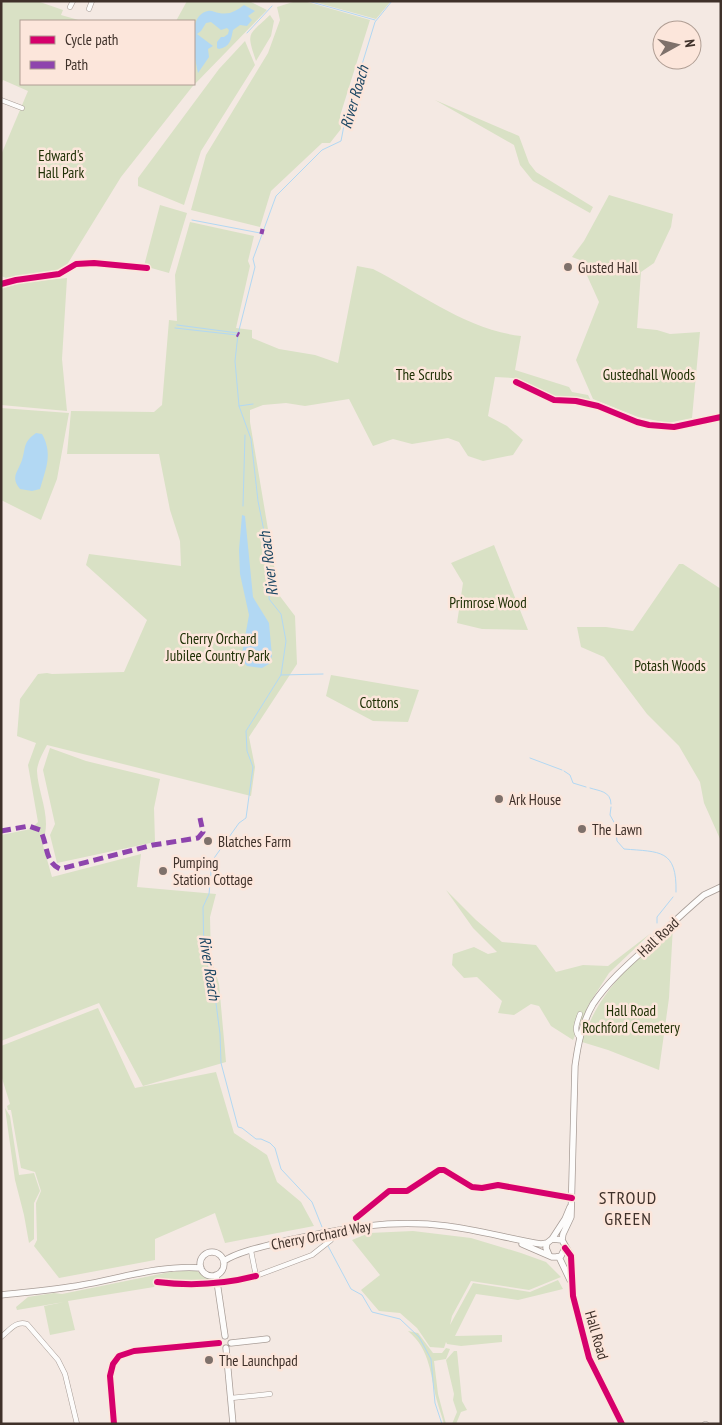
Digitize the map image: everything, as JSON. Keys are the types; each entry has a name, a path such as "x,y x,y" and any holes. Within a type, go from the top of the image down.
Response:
{"main road":[{"name":"Hall Road","path":"562,1240 571,1216 575,1066 580,1038 592,1006 603,990 618,974 704,895 721,887"},
{"name":"Hall Road","path":"552,1238 566,1219 572,1198"},
{"name":"Cherry Orchard Way","path":"220,1254 339,1229 375,1225 422,1224 448,1226 541,1244 547,1243"},
{"name":"Cherry Orchard Way","path":"498,1236 549,1254"},
{"path":"552,1238 562,1240 566,1248 559,1257 552,1257 546,1248 547,1243 552,1238"},
{"name":"Cherry Orchard Way","path":"224,1261 230,1257 264,1246"},
{"name":"Hall Road","path":"566,1248 571,1256 571,1283"},
{"path":"213,1252 220,1254 224,1261 223,1269 216,1275 206,1274 201,1265 205,1254 213,1252"},
{"name":"Hall Road","path":"559,1257 571,1283 589,1358 622,1424"},
{"path":"1,1295 80,1285 153,1271 201,1265"},
{"path":"216,1275 225,1336 228,1337 231,1343"},
{"path":"219,1343 221,1338 225,1336"},
{"path":"226,1348 231,1343 267,1339"},
{"path":"219,1343 221,1347 226,1348"},
{"path":"114,1424 110,1376 113,1364 119,1356 134,1351 219,1343"},
{"path":"226,1348 233,1424"}],"street":[{"path":"70,7 73,1"},
{"path":"89,9 92,1"},
{"path":"1,100 22,108"},
{"path":"1,284 59,274 76,264 94,263 147,268"},
{"path":"516,382 554,400 576,401 598,406 649,426 674,427 721,417"},
{"path":"580,1014 575,1030 580,1038"},
{"path":"356,1218 389,1191 407,1191 439,1170 444,1170 472,1187 482,1188 498,1185 572,1198"},
{"path":"157,1282 178,1285 241,1280 312,1255 331,1240"},
{"path":"251,1251 256,1276"},
{"path":"1,1337 18,1323 27,1324 58,1360 65,1374 77,1424"},
{"path":"231,1398 270,1394"}],"green space":[{"name":"Edward's Hall Park","path":"1,1 37,1 63,10 61,15 78,20 20,20 20,85 194,85 121,177 65,268 55,272 6,278 1,276 1,155 28,91 3,80 1,85"},
{"name":"Edward's Hall Park","path":"187,1 249,1 267,10 195,84 195,20 177,20"},
{"path":"296,1 304,1 370,20 340,116 341,129 330,143 322,143 271,191 260,227 191,210 206,155 268,53 280,20 277,7"},
{"path":"311,1 391,1 376,19"},
{"path":"270,15 274,21 271,36 256,61 250,39 251,35"},
{"path":"245,41 255,65 201,151 184,205 138,186 138,178 219,69"},
{"path":"435,100 519,136 529,163 536,172 593,207 590,213 533,181 520,165 514,145"},
{"name":"Gustedhall Woods","path":"609,195 673,214 671,227 654,263 641,272 637,328 657,330 670,334 700,332 692,418 668,423 638,417 593,399 576,360 599,302 580,260 572,257 584,241"},
{"path":"160,205 187,213 169,273 144,266"},
{"name":"Cherry Orchard Jubilee Country Park","path":"190,222 254,236 248,261 250,266 236,328 252,330 252,338 279,349 315,355 338,363 357,266 373,269 463,318 501,332 521,336 515,370 569,387 572,392 588,395 591,401 556,397 513,378 495,377 488,416 507,426 523,440 513,455 483,461 468,456 459,442 448,438 412,444 393,439 373,446 349,399 305,406 286,403 263,405 250,410 250,422 279,595 295,616 297,664 249,737 255,767 251,796 47,745 37,768 46,816 45,834 42,842 52,877 141,854 137,887 216,894 210,917 211,958 219,984 226,1062 143,1086 99,1003 1,1041 1,835 31,829 38,822 28,765 36,743 17,736 20,699 38,674 124,672 147,620 86,565 89,554 181,566 180,541 170,510 159,454 67,454 71,411 154,412 162,405 169,320 177,321 175,275"},
{"path":"67,278 62,359 67,411 1,405 1,289 24,282"},
{"path":"1,408 69,413 57,479 41,520 1,500"},
{"name":"Primrose Wood","path":"494,545 528,630 482,629 457,623 463,583 451,563"},
{"name":"Potash Woods","path":"679,564 683,564 721,589 721,841 704,803 700,782 679,746 647,714 604,657 581,647 577,627 606,627 633,631"},
{"name":"Cottons","path":"331,675 419,690 408,722 373,721 326,696"},
{"path":"50,748 86,761 160,779 154,808 155,842 57,863 50,835 55,824 43,770"},
{"path":"446,890 476,920 502,942 536,945 556,972 583,965 608,966 651,933 609,973 589,1004 573,1040 551,1026 539,1006 531,1004 514,1015 498,1013 502,1001 477,977 464,978 452,965 453,954 474,947 488,954 497,952 473,928"},
{"name":"Hall Road Rochford Cemetery","path":"673,926 669,998 659,1070 582,1042 597,1007 608,992 631,965"},
{"path":"98,1008 135,1088 216,1072 234,1133 267,1155 277,1182 301,1202 314,1226 225,1243 215,1213 155,1239 155,1260 59,1278 34,1246 37,1240 36,1203 41,1191 35,1172 21,1168 11,1110 8,1110 7,1106 10,1104 1,1075 1,1046"},
{"path":"5,1108 10,1116 19,1175 34,1173 40,1191 34,1203 34,1239 29,1243 15,1180"},
{"path":"413,1231 471,1238 521,1253 546,1262 561,1277 529,1290 471,1281 452,1316 450,1325 473,1283 530,1292 558,1280 563,1289 518,1300 476,1294 455,1336 502,1335 502,1342 461,1346 447,1344 446,1342 444,1348 430,1347 417,1328 400,1313 379,1311 361,1290 380,1275 352,1240 369,1233"},
{"path":"196,1270 203,1276 210,1277 212,1286 181,1286 178,1283 158,1280 154,1287 68,1301 75,1330 50,1335 44,1306 64,1302 17,1310 16,1307 28,1297 54,1293 62,1294 170,1272"},
{"path":"408,1331 418,1333 433,1353 442,1353 446,1348 450,1349 446,1359 434,1361 438,1394 446,1424 444,1424 425,1355 416,1338"},
{"path":"454,1351 457,1351 462,1401 467,1410 461,1412 456,1424 452,1424 457,1412 446,1360"}],"water":[{"path":"244,5 255,11 248,16 252,20 247,26 240,25 233,30 231,40 226,47 217,48 217,42 221,37 228,34 229,30 227,28 221,30 211,22 206,23 197,34 213,46 208,49 209,57 198,73 195,58 196,21 201,14 208,11 230,13"},
{"path":"36,433 42,434 48,455 40,489 32,491 20,489 15,478 16,474 27,442"},
{"path":"242,515 245,516 253,597 269,623 272,656 269,664 262,668 247,666 241,659 249,615 240,574 239,550"}],"waterway":[{"path":"308,1 375,20"},
{"name":"River Roach","path":"322,1227 312,1202 281,1169 275,1148 270,1143 256,1139 238,1127 221,1063 220,1034 213,980 204,954 203,907 209,894 212,861 239,823 246,818 253,767 247,751 246,731 281,675 286,641 281,614 269,599 270,575 265,559 267,546 258,501 251,439 239,406 235,361 238,334 255,267 253,259 276,196 322,150 341,141 345,120 375,22 392,1"},
{"path":"247,33 272,6"},
{"path":"192,220 260,233"},
{"path":"177,325 238,333"},
{"path":"175,328 237,335"},
{"path":"239,406 253,404"},
{"path":"243,506 245,435"},
{"path":"281,675 323,674"},
{"path":"530,758 562,770"},
{"path":"564,771 570,775 573,783 586,787"},
{"path":"590,788 607,794 611,804"},
{"path":"611,807 610,815 615,824 617,841 624,849 657,853 669,860 676,878 676,892"},
{"path":"657,923 657,917 673,897"},
{"name":"River Roach","path":"328,1246 351,1289 362,1295 372,1312 400,1319 419,1337 431,1359 435,1403 442,1424"}],"marked path":[{"path":"260,231 264,232"},
{"path":"1,831 29,826 40,830 51,862 60,869 153,845 198,838 203,832 200,818"}],"cycle path":[{"path":"1,284 59,274 76,264 94,263 147,268"},
{"path":"516,382 554,400 576,401 598,406 649,425 674,427 721,417"},
{"path":"356,1218 389,1191 407,1191 439,1170 444,1170 472,1187 482,1188 498,1185 572,1198"},
{"path":"565,1248 571,1256 573,1296 589,1358 622,1424"},
{"path":"157,1282 207,1284 256,1276"},
{"path":"114,1424 110,1376 113,1364 119,1356 134,1351 219,1343"}],"place":[{"name":"Gusted Hall","path":"568,267"},
{"name":"Ark House","path":"499,799"},
{"name":"The Lawn","path":"582,829"},
{"name":"Blatches Farm","path":"208,841"},
{"name":"Pumping Station Cottage","path":"163,871"},
{"name":"The Launchpad","path":"209,1360"}],"district":[{"name":"STROUD GREEN","path":"628,1207"}],"park label":[{"name":"The Scrubs","path":"424,374"}]}
